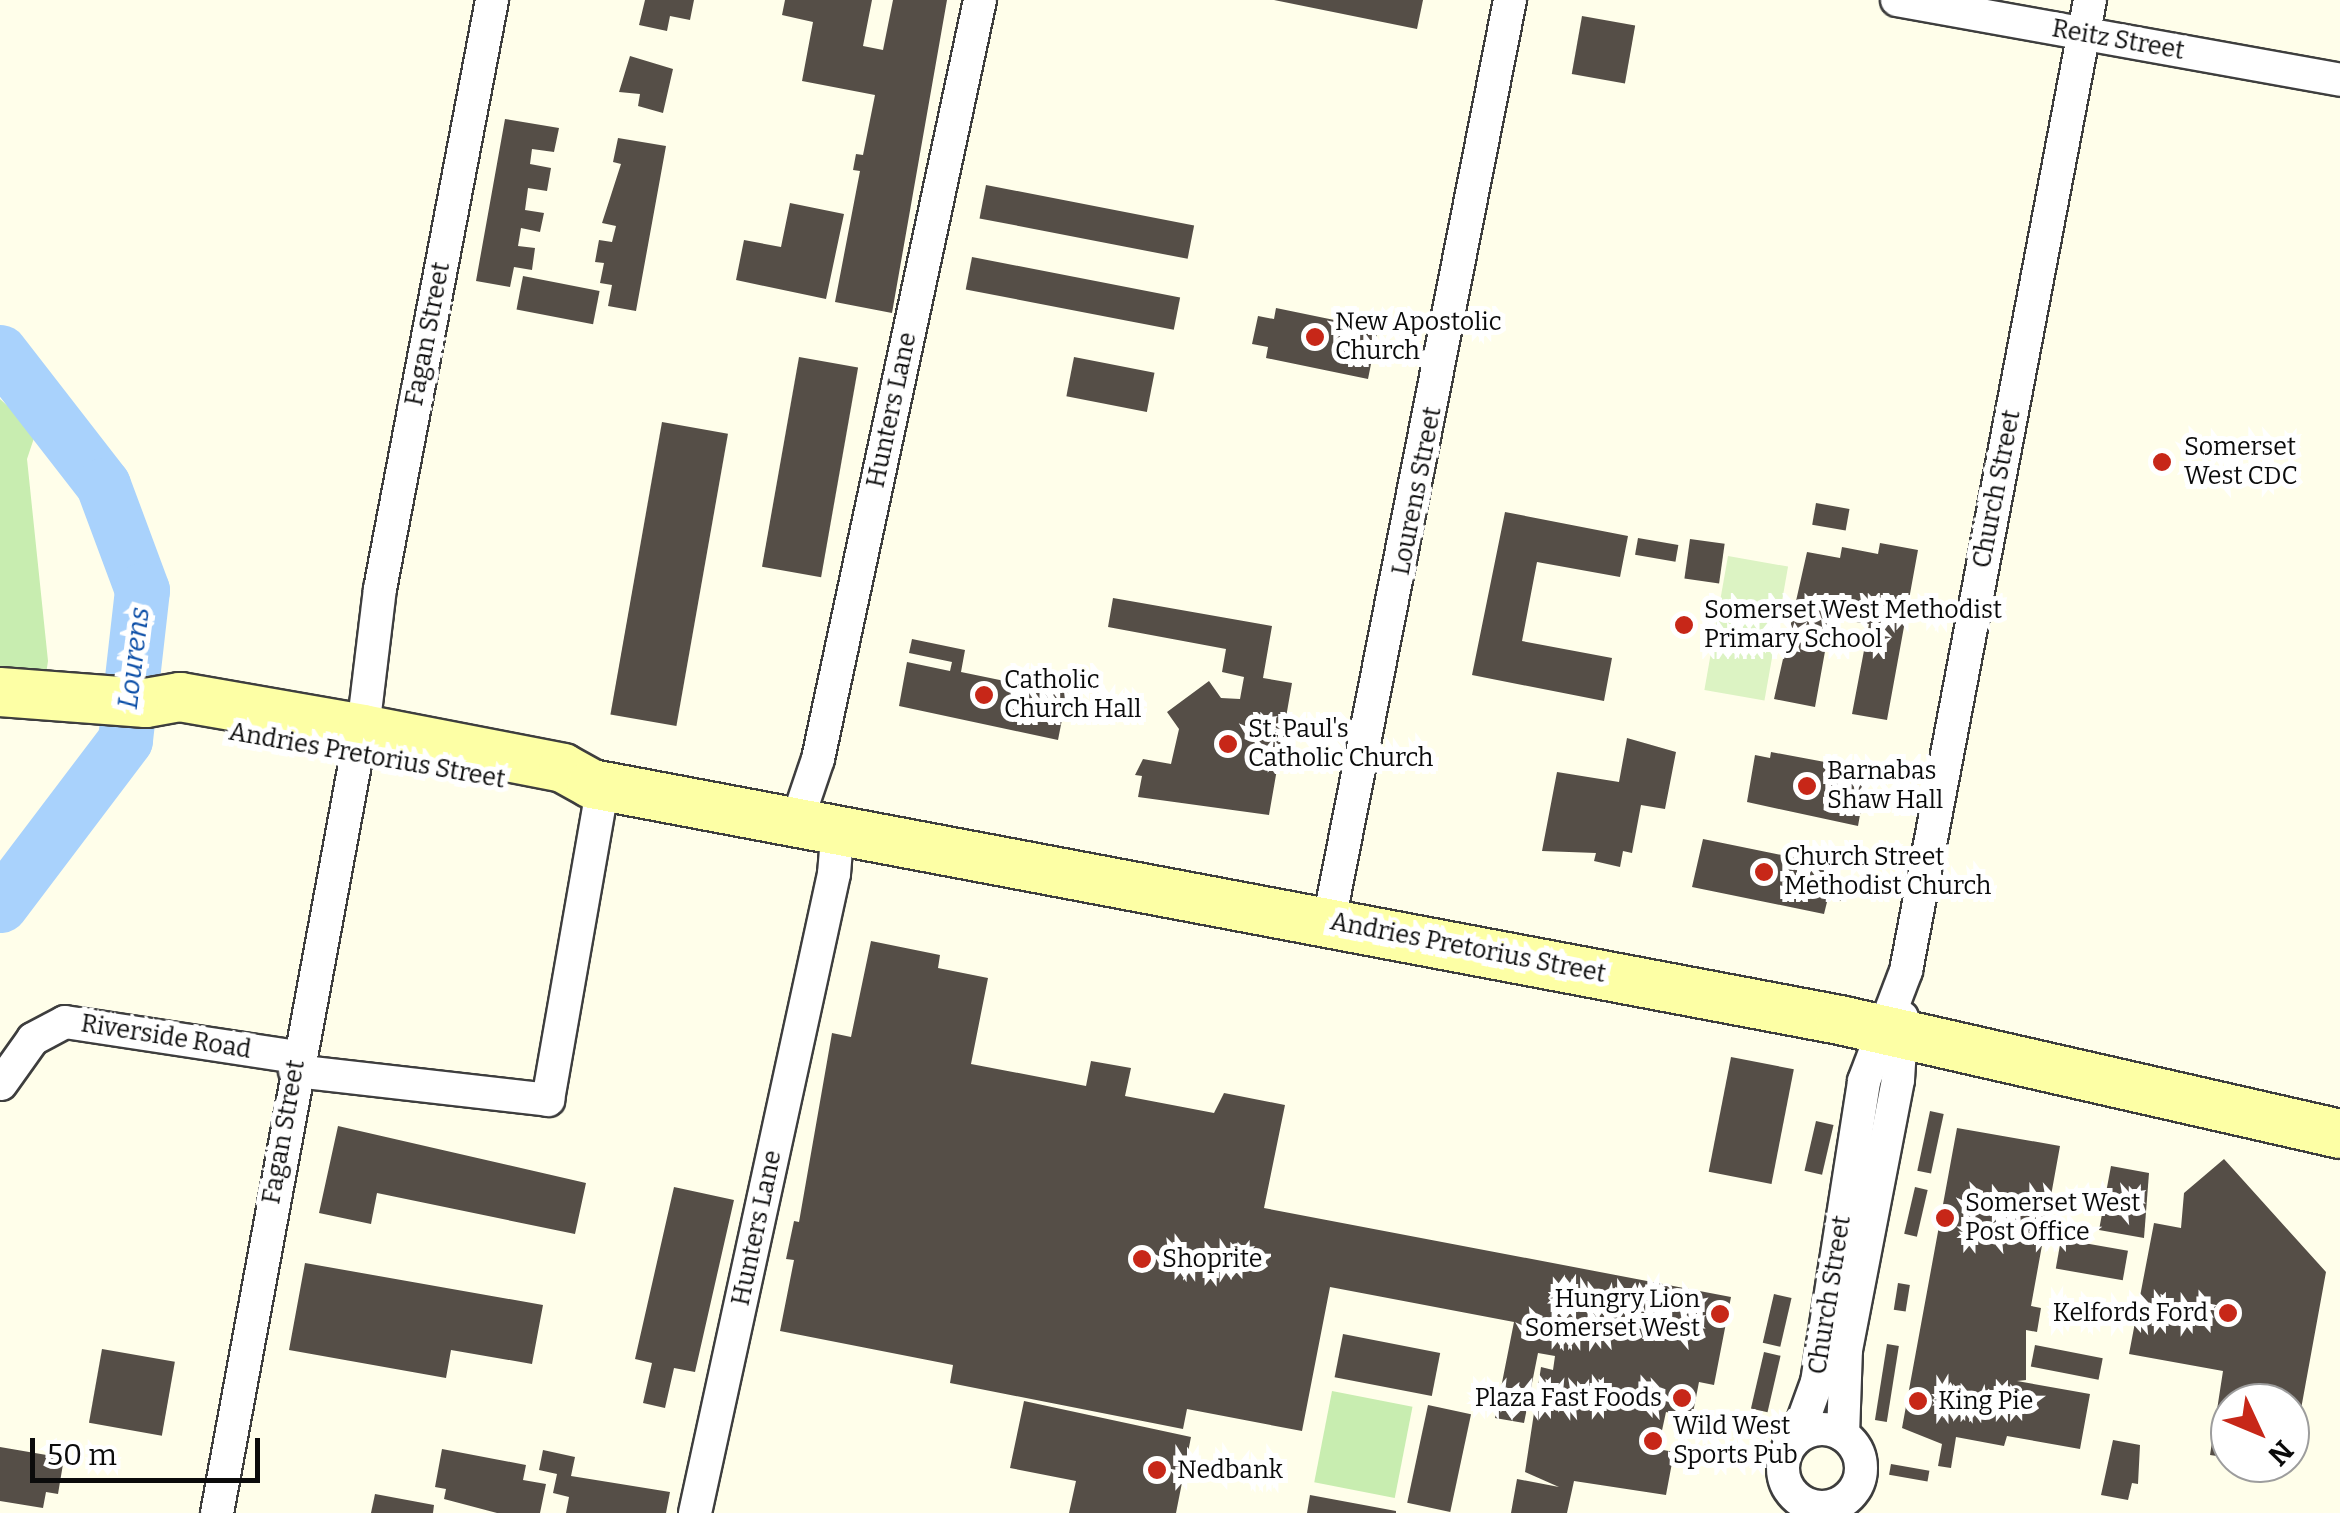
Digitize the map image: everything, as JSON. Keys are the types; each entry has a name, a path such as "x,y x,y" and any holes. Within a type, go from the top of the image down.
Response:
{"street":[{"name":"Fagan Street","path":"217,1513 296,1064 360,741 380,589 492,0"},
{"name":"Hunters Lane","path":"694,1513 831,889 818,822 822,740 980,0"},
{"name":"Lourens Street","path":"1330,921 1510,0"},
{"name":"Reitz Street","path":"1897,0 2340,80"},
{"name":"Church Street","path":"1892,1032 1864,1082 1817,1382 1782,1474 1792,1495 1811,1510 1836,1505 1858,1484 1860,1460 1842,1435 1846,1350 1892,1032 2090,0"},
{"name":"Andries Pretorius Street","path":"12,693 167,707 360,741 563,768 598,785 818,822 1892,1032 2340,1134"},
{"name":"Riverside Road","path":"1,1084 32,1039 65,1022 296,1064 540,1101 598,785"},
{"path":"1797,1438 1819,1429 1842,1435"}],"green space":[{"path":"0,399 36,432 27,459 48,661 44,688 0,673"},
{"path":"1728,556 1788,567 1764,701 1704,690"},
{"path":"1332,1391 1412,1407 1395,1498 1314,1482"}],"building":[{"path":"645,0 694,0 690,20 670,16 667,31 639,25"},
{"path":"785,0 872,0 863,46 883,50 893,0 947,0 892,313 835,302 860,171 853,170 856,154 863,155 875,95 802,81 813,22 782,15"},
{"path":"1274,0 1423,0 1417,29"},
{"path":"1582,16 1635,25 1625,83 1572,74"},
{"path":"630,56 673,69 663,113 638,106 640,94 619,92"},
{"path":"505,119 559,128 554,152 532,149 530,164 551,168 547,191 528,188 525,210 544,213 540,232 521,228 518,246 535,248 532,270 514,267 510,287 476,281"},
{"path":"618,138 666,146 636,311 608,306 612,285 600,283 604,263 595,262 599,240 612,242 616,226 602,223 621,164 613,162"},
{"path":"986,185 1194,225 1188,259 980,218"},
{"path":"790,203 844,214 826,299 736,280 744,240 781,247"},
{"path":"972,257 1180,297 1174,330 966,289"},
{"path":"523,276 600,291 593,324 517,309"},
{"name":"New Apostolic Church","path":"1276,308 1378,329 1368,379 1266,358 1268,347 1252,344 1258,316 1274,319"},
{"path":"799,357 858,367 821,577 762,567"},
{"path":"1074,357 1154,373 1147,412 1066,396"},
{"path":"662,422 728,434 676,726 610,714"},
{"path":"1816,503 1849,509 1846,531 1812,525"},
{"path":"1505,512 1628,536 1620,577 1537,562 1522,641 1612,658 1604,701 1472,675"},
{"path":"1638,538 1678,545 1675,562 1635,555"},
{"path":"1690,539 1725,544 1719,583 1684,579"},
{"path":"1880,543 1918,550 1887,720 1852,714 1869,624 1831,618 1815,707 1774,699 1807,552 1840,558 1842,547 1878,554"},
{"name":"St. Paul's Catholic Church","path":"1113,598 1272,626 1263,678 1292,683 1269,815 1138,797 1142,776 1135,775 1143,759 1171,764 1179,729 1167,712 1209,681 1221,698 1240,699 1244,677 1222,672 1226,649 1108,627"},
{"name":"Catholic Church Hall","path":"912,639 965,650 961,672 1024,685 1027,670 1070,679 1058,740 899,706 907,662 950,671 952,662 909,653"},
{"path":"1627,738 1676,752 1665,809 1641,805 1632,853 1623,851 1620,867 1594,861 1596,853 1542,851 1557,772 1619,782"},
{"name":"Barnabas Shaw Hall","path":"1771,752 1868,770 1858,826 1747,802 1755,755 1770,758"},
{"name":"Church Street Methodist Church","path":"1703,839 1835,866 1831,879 1845,882 1842,901 1828,898 1824,914 1692,887"},
{"path":"871,941 940,955 938,968 988,978 971,1064 1086,1086 1091,1061 1131,1068 1125,1096 1214,1113 1224,1093 1285,1105 1264,1208 1731,1297 1714,1385 1699,1382 1692,1418 1666,1412 1658,1449 1674,1452 1666,1495 1574,1481 1567,1513 1511,1513 1517,1479 1559,1487 1525,1472 1541,1367 1553,1370 1555,1356 1538,1353 1524,1423 1495,1418 1514,1322 1330,1287 1302,1431 1187,1409 1183,1429 950,1383 953,1365 780,1331 794,1260 786,1259 794,1221 799,1222 832,1033 851,1037"},
{"path":"1731,1057 1794,1069 1771,1184 1709,1172"},
{"path":"1930,1111 1944,1114 1931,1174 1917,1171"},
{"path":"1816,1121 1834,1125 1822,1175 1805,1171"},
{"path":"338,1126 586,1183 575,1234 377,1193 371,1224 319,1213"},
{"path":"1957,1128 2060,1146 2031,1306 2041,1308 2037,1332 2026,1330 2026,1380 2017,1381 2090,1394 2080,1449 2007,1436 2004,1446 1956,1437 1951,1468 1938,1466 1942,1444 1902,1428"},
{"name":"Kelfords Ford","path":"2224,1159 2326,1272 2306,1383 2221,1383 2223,1371 2129,1354 2154,1223 2181,1228 2184,1193"},
{"path":"2111,1166 2149,1173 2144,1238 2099,1230"},
{"path":"674,1187 734,1200 695,1372 674,1368 665,1408 643,1403 652,1363 635,1359"},
{"path":"1915,1187 1928,1190 1917,1237 1904,1234"},
{"path":"2061,1239 2128,1251 2123,1280 2056,1269"},
{"path":"305,1263 543,1305 532,1364 451,1350 446,1378 289,1350"},
{"path":"1898,1283 1910,1285 1906,1312 1894,1310"},
{"path":"1774,1294 1792,1298 1780,1347 1763,1343"},
{"path":"1343,1334 1440,1353 1432,1396 1335,1377"},
{"path":"1887,1344 1899,1346 1887,1422 1875,1420"},
{"path":"2035,1345 2103,1358 2099,1380 2031,1367"},
{"path":"102,1349 175,1362 162,1436 89,1423"},
{"path":"1764,1352 1781,1356 1768,1412 1751,1409"},
{"path":"1024,1401 1191,1437 1176,1513 1069,1513 1076,1481 1010,1468"},
{"path":"1428,1405 1471,1414 1450,1512 1407,1503"},
{"path":"2113,1440 2140,1445 2138,1484 2132,1483 2128,1500 2101,1495"},
{"path":"0,1447 64,1458 58,1494 46,1492 43,1508 0,1501"},
{"path":"442,1449 526,1465 523,1480 546,1484 540,1513 497,1513 444,1499 446,1489 435,1487"},
{"path":"543,1450 575,1457 571,1476 670,1492 666,1513 566,1513 569,1497 553,1493 557,1474 539,1470"},
{"path":"1891,1464 1929,1471 1927,1482 1889,1475"},
{"path":"375,1494 434,1505 433,1513 371,1513"},
{"path":"1310,1495 1396,1511 1396,1513 1307,1513"}],"waterway":[{"name":"Lourens","path":"0,352 103,485 142,590 125,740 0,905"}],"place":[{"name":"New Apostolic Church","path":"1315,337"},
{"name":"Somerset West CDC","path":"2162,462"},
{"name":"Somerset West Methodist Primary School","path":"1684,625"},
{"name":"Catholic Church Hall","path":"984,695"},
{"name":"St. Paul's Catholic Church","path":"1228,744"},
{"name":"Barnabas Shaw Hall","path":"1807,786"},
{"name":"Church Street Methodist Church","path":"1764,872"},
{"name":"Somerset West Post Office","path":"1945,1218"},
{"name":"Shoprite","path":"1142,1259"},
{"name":"Kelfords Ford","path":"2228,1313"},
{"name":"Hungry Lion Somerset West","path":"1720,1314"},
{"name":"Plaza Fast Foods","path":"1682,1398"},
{"name":"King Pie","path":"1918,1401"},
{"name":"Wild West Sports Pub","path":"1653,1441"},
{"name":"Nedbank","path":"1157,1470"}]}
